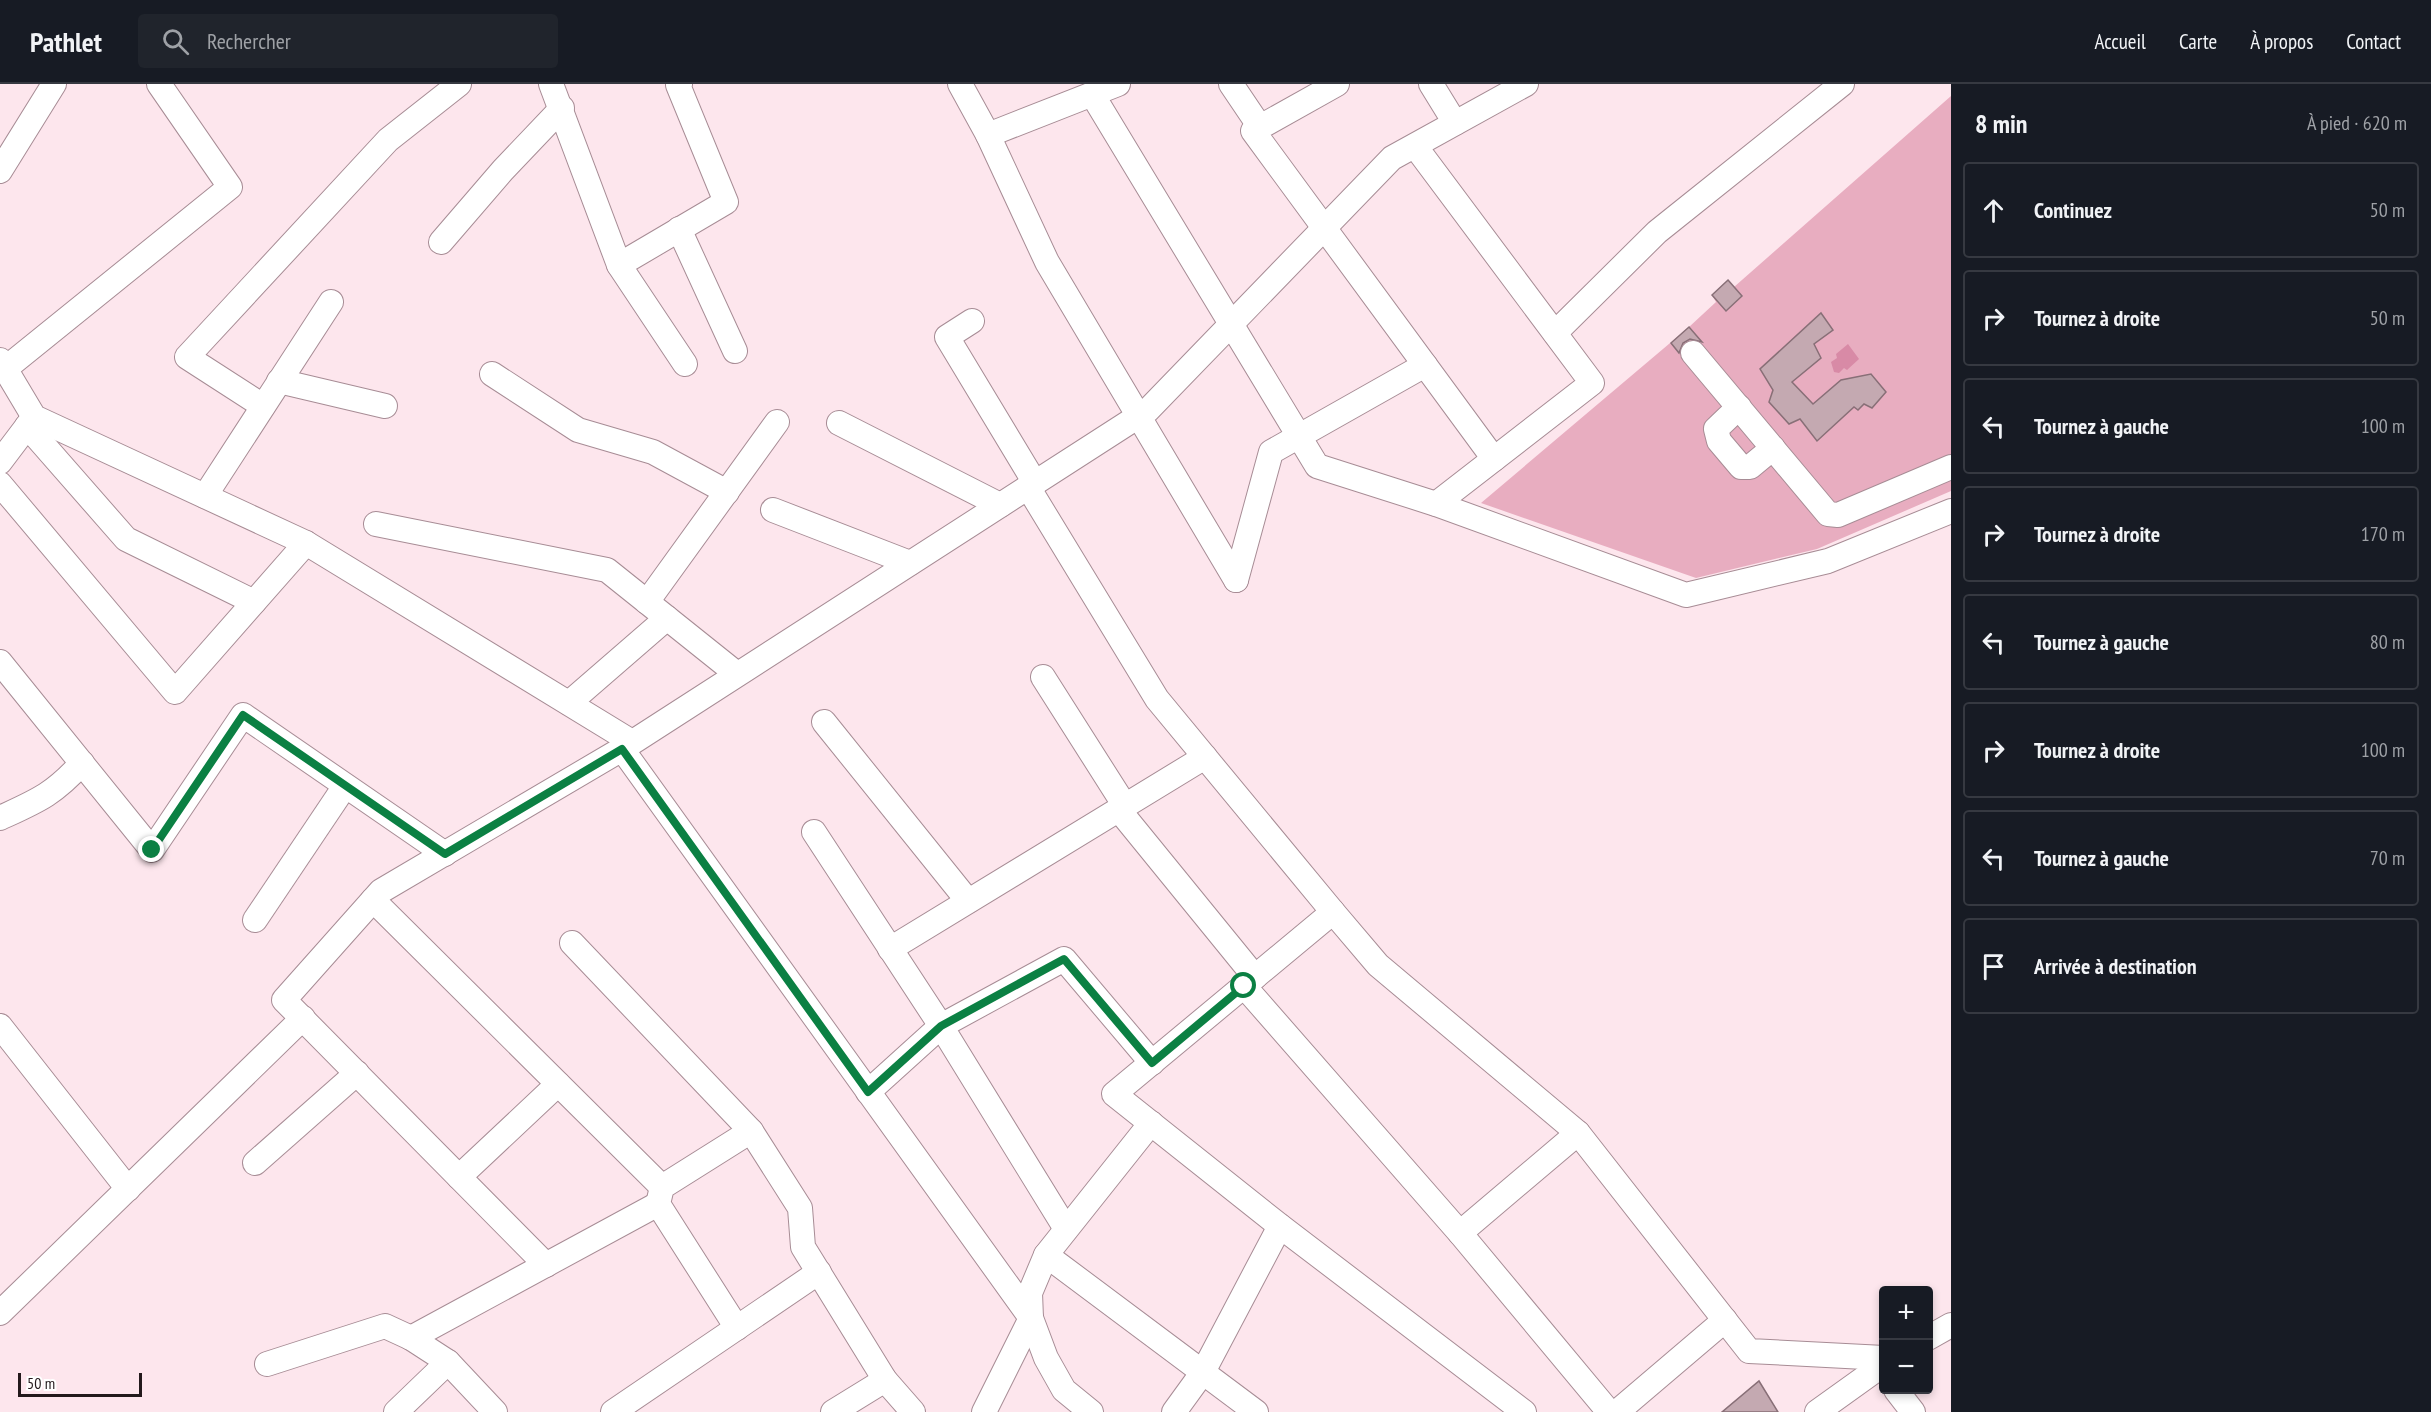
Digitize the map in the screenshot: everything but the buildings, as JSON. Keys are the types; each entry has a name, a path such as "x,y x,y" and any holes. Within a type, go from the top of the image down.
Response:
{"street":[{"path":"0,171 54,84"},
{"path":"159,84 230,187 3,364 31,422 126,539 254,602"},
{"path":"263,406 187,357 388,140 459,84"},
{"path":"551,84 562,108 619,265 685,364"},
{"path":"619,265 726,202 678,85 680,84"},
{"path":"960,84 988,135 1047,262 1236,580 1271,452 1425,365"},
{"path":"988,135 1082,92 1118,84"},
{"path":"1231,84 1260,127"},
{"path":"1337,84 1253,131 1494,459"},
{"path":"1431,84 1455,123"},
{"path":"546,1265 284,1000 381,891 627,745 1148,410 1392,158 1526,84"},
{"path":"1554,333 1657,232 1842,84"},
{"path":"1082,92 1231,324 1317,466 1436,504 1686,595 1828,561 1951,511"},
{"path":"441,242 503,170 562,108"},
{"path":"1415,146 1592,383 1436,504"},
{"path":"680,229 735,351"},
{"path":"205,496 331,302"},
{"path":"972,321 947,337 1157,699 1378,965 1578,1133 1749,1351 1879,1366"},
{"path":"1693,353 1828,514 1838,515 1951,466"},
{"path":"492,374 578,430 653,452 727,492"},
{"path":"279,381 385,406"},
{"path":"1739,407 1716,429 1719,441 1742,467 1750,467 1773,448"},
{"path":"0,462 31,422"},
{"path":"31,422 205,496 306,543 569,703 627,745 868,1092 1031,1318 1046,1358 1064,1390 1091,1412"},
{"path":"647,602 777,422"},
{"path":"839,423 1000,506"},
{"path":"0,484 176,692 306,543"},
{"path":"773,510 910,563"},
{"path":"376,524 607,570 737,674"},
{"path":"569,703 667,618"},
{"path":"0,662 152,850 243,715 445,854"},
{"path":"1043,677 1122,808 1250,981 1610,1412"},
{"path":"824,722 968,902"},
{"path":"890,949 1205,757"},
{"path":"0,818 49,795 63,784 82,763"},
{"path":"255,920 345,786"},
{"path":"814,832 941,1026 1066,1229"},
{"path":"374,900 558,1084 660,1196 737,1328"},
{"path":"1333,912 1114,1094 1280,1226 1524,1412"},
{"path":"572,943 751,1131 800,1208 803,1247 885,1380 913,1412"},
{"path":"868,1092 941,1026 1064,959 1152,1063"},
{"path":"0,1313 303,1018"},
{"path":"0,1026 128,1189"},
{"path":"255,1163 357,1073"},
{"path":"459,1177 558,1084"},
{"path":"984,1412 1031,1318 1030,1293 1046,1255 1151,1123"},
{"path":"411,1338 546,1265 660,1196 751,1131"},
{"path":"1460,1233 1578,1133"},
{"path":"1174,1412 1203,1372 1280,1226"},
{"path":"1046,1255 1257,1412"},
{"path":"613,1412 819,1272"},
{"path":"1617,1412 1725,1320"},
{"path":"267,1364 385,1326 411,1338 448,1362 495,1412"},
{"path":"1933,1336 1951,1326"},
{"path":"396,1412 448,1362"},
{"path":"1817,1412 1879,1368"},
{"path":"832,1412 885,1380"},
{"path":"1900,1394 1914,1412"}],"shaded area":[{"path":"1951,96 1951,491 1817,549 1696,578 1481,503 1689,327 1716,302 1712,295 1728,280 1734,287"},
{"path":"1848,344 1859,359 1847,370 1844,368 1839,373 1834,372 1831,362 1837,358 1836,354"}],"route":[{"path":"152,850 243,715 445,854 622,749 868,1092 941,1026 1064,959 1152,1063 1244,986"}]}
